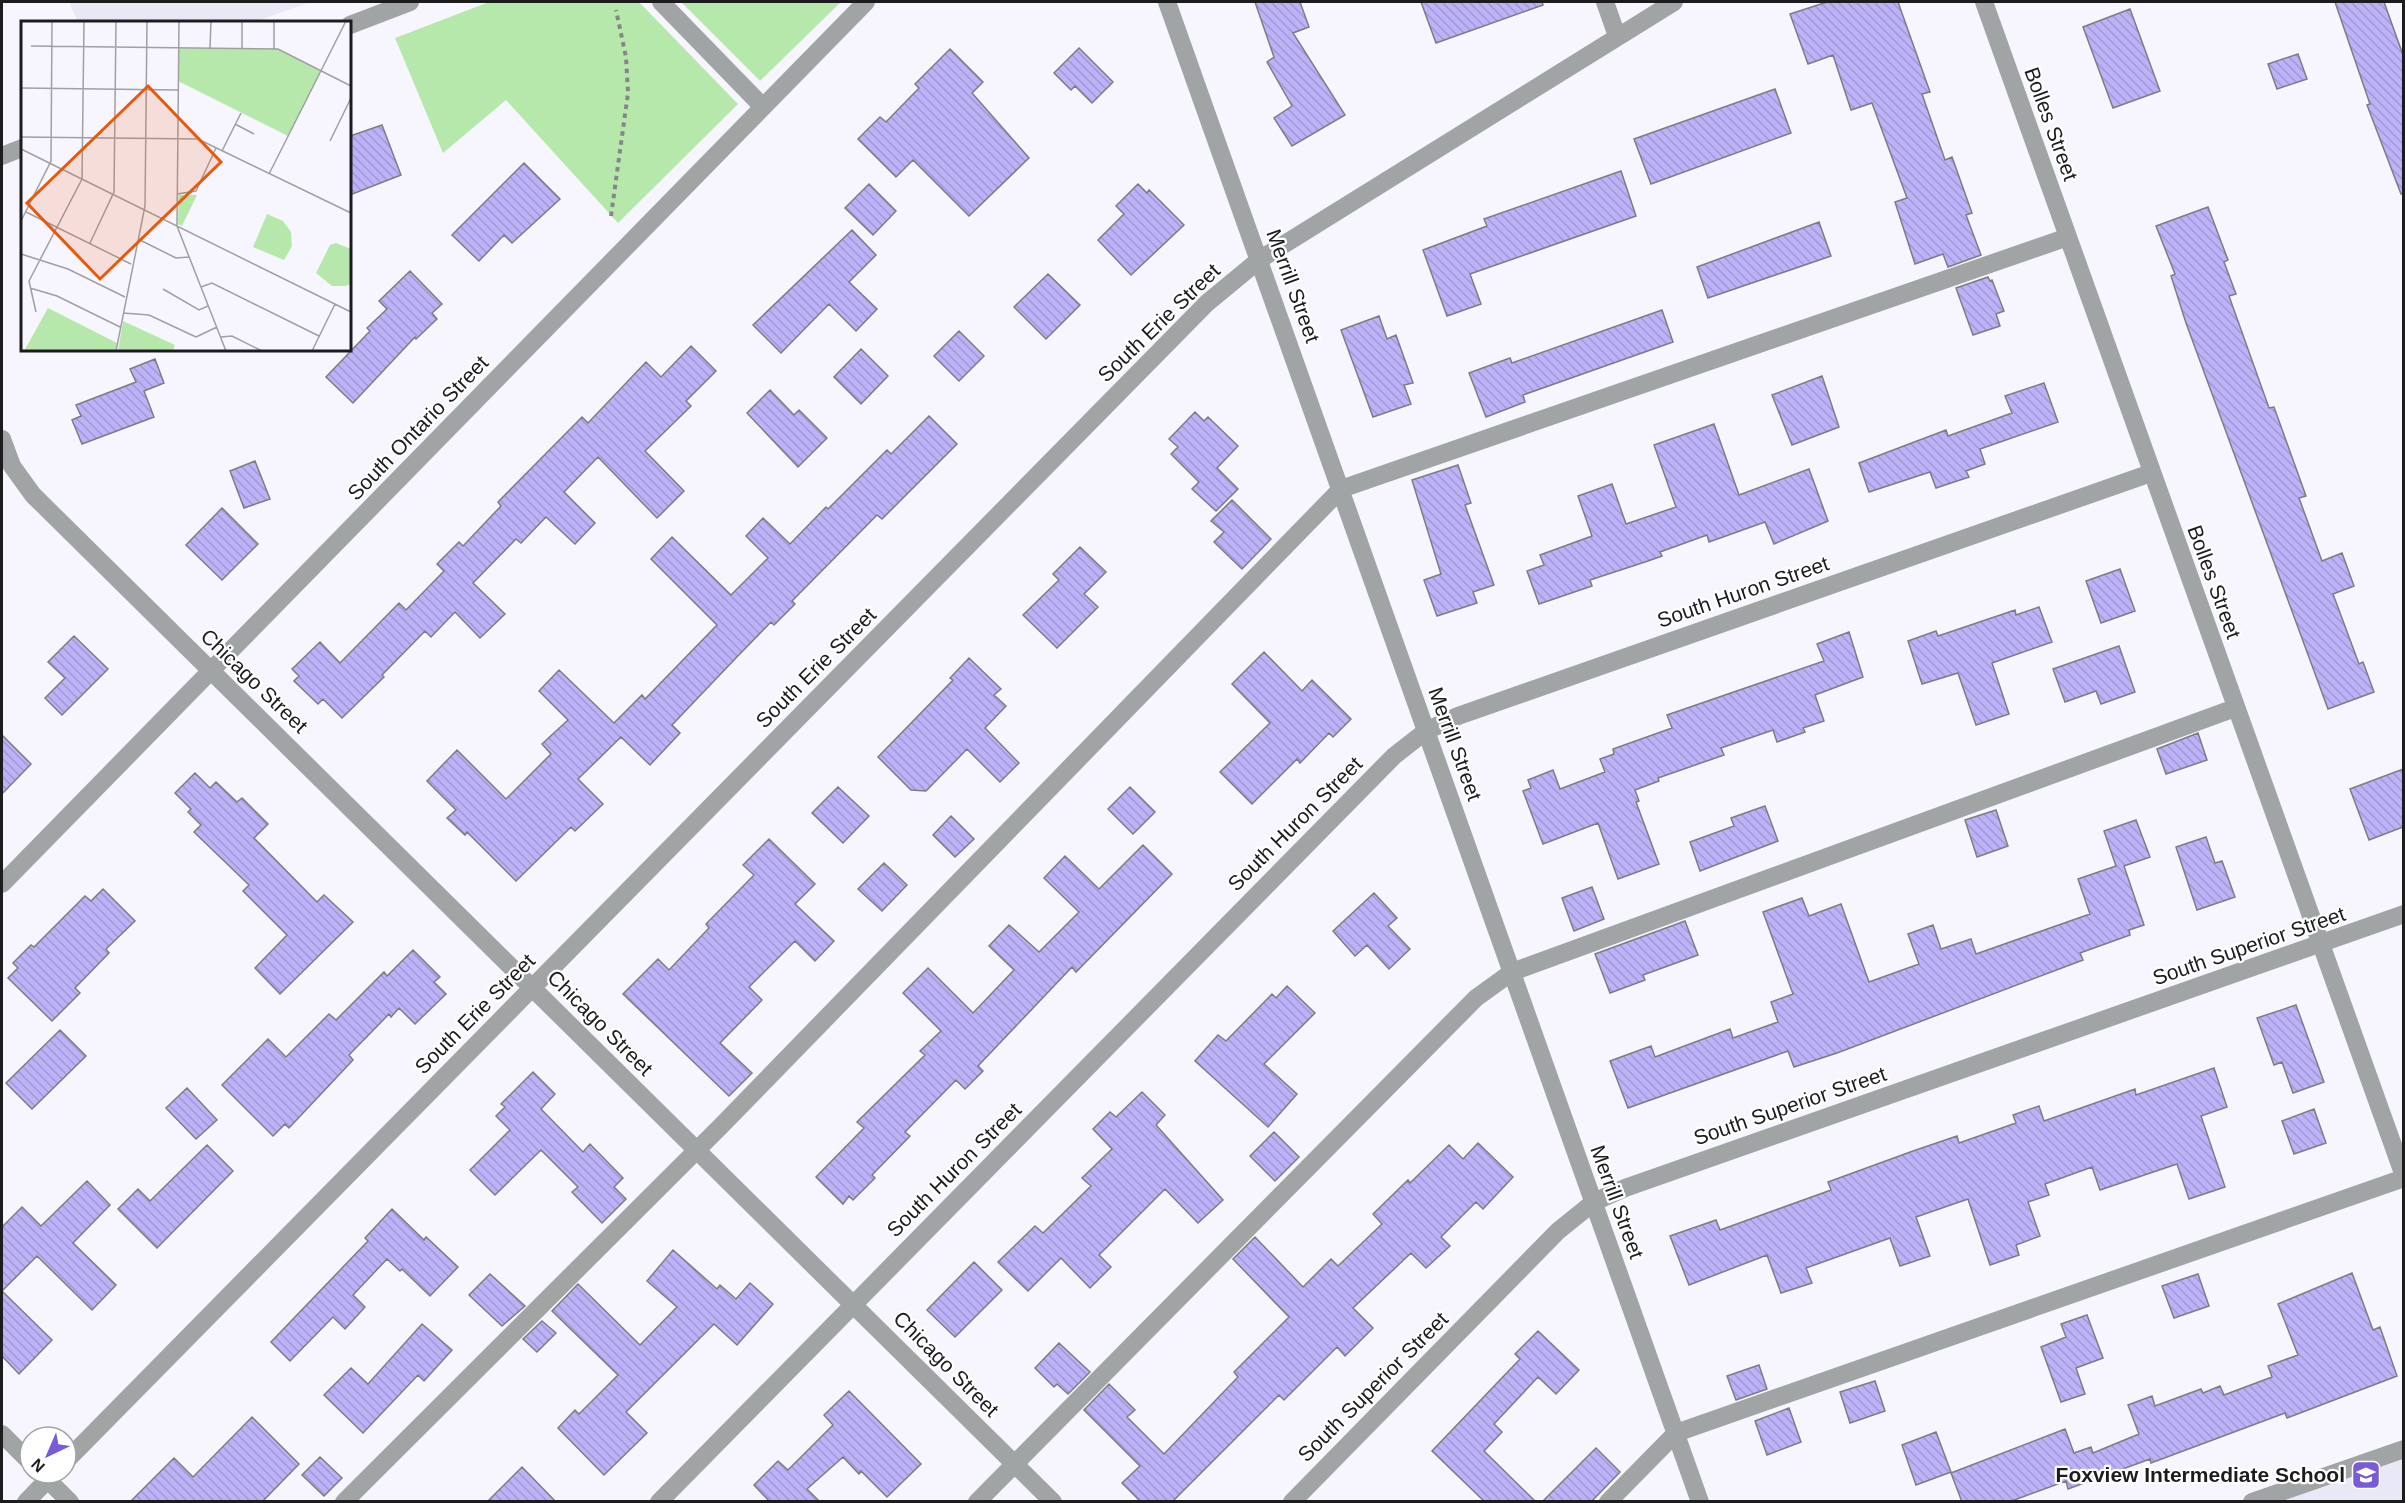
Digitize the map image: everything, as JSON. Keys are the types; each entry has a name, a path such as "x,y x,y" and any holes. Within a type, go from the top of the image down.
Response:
{"street":[{"path":"351,25 410,2"},
{"path":"661,2 763,107"},
{"name":"South Ontario Street","path":"2,884 866,2"},
{"name":"Merrill Street","path":"1167,2 1700,1502"},
{"path":"1605,2 1617,36"},
{"name":"South Erie Street","path":"78,1449 1207,303 1259,260 1674,2"},
{"name":"Bolles Street","path":"1984,2 2403,1177"},
{"path":"2,156 21,148"},
{"path":"344,1502 697,1150 1341,489 2068,237"},
{"name":"Chicago Street","path":"2,439 12,466 33,495 1053,1502"},
{"name":"South Huron Street","path":"659,1502 1394,756 1426,731 1469,712 2151,473"},
{"path":"977,1502 1468,1007 1512,972 2235,708"},
{"name":"South Superior Street","path":"1292,1502 1558,1231 1594,1202 1625,1188 2403,914"},
{"path":"1608,1502 1676,1433 2403,1177"},
{"path":"2,1434 18,1450"},
{"path":"2252,1502 2403,1449"},
{"path":"26,1502 40,1485"},
{"path":"56,1485 70,1502"}],"path":[{"path":"611,216 628,93 626,57 616,10"}],"shaded area":[{"path":"69,2 311,2 257,21 78,21"},
{"name":"Foxview Intermediate School","path":"2403,1449 2403,1501 2252,1501"}],"green space":[{"path":"489,2 639,2 738,104 618,223 506,100 443,153 395,38"},
{"path":"681,2 841,2 760,81"}],"building":[{"path":"1255,2 1300,2 1309,27 1293,33 1345,115 1292,146 1274,118 1292,106 1267,62 1274,57"},
{"path":"1421,2 1542,2 1543,5 1436,43"},
{"path":"1827,2 1898,2 1930,92 1922,94 1945,160 1952,157 1972,213 1966,215 1981,255 1948,267 1943,254 1915,264 1895,202 1907,198 1872,103 1851,110 1833,55 1808,64 1790,14"},
{"path":"2335,2 2384,2 2403,55 2403,194 2401,194 2367,105 2370,104"},
{"path":"2130,9 2160,91 2113,108 2083,27"},
{"path":"1079,48 1113,82 1092,103 1075,86 1071,90 1054,73"},
{"path":"950,49 983,82 972,93 1029,158 969,216 913,160 896,177 858,139 880,117 886,122 919,88 915,84"},
{"path":"2298,54 2307,79 2277,89 2268,64"},
{"path":"1775,89 1791,133 1651,184 1634,139"},
{"path":"382,125 401,175 351,195 351,136"},
{"path":"524,163 560,199 512,243 504,235 479,261 452,235"},
{"path":"1621,171 1636,216 1470,274 1481,304 1447,316 1423,250 1487,226 1484,219"},
{"path":"869,184 896,211 873,235 845,208"},
{"path":"1138,184 1147,193 1149,190 1184,225 1131,275 1098,240 1124,214 1116,206"},
{"path":"2208,207 2228,260 2224,262 2236,294 2229,296 2269,408 2274,407 2306,496 2299,498 2322,561 2342,553 2354,586 2333,594 2359,664 2363,662 2374,692 2328,709 2186,323 2171,276 2175,274 2156,226"},
{"path":"1819,222 1831,256 1708,298 1697,267"},
{"path":"852,230 876,255 849,282 877,309 856,331 829,304 781,353 753,325"},
{"path":"410,271 442,304 432,313 437,319 416,339 415,337 353,403 326,377 370,331 367,328 387,309 379,301"},
{"path":"1048,274 1080,305 1046,339 1014,307"},
{"path":"1988,277 1990,281 1992,280 2004,311 1996,314 2000,326 1973,335 1956,288"},
{"path":"1662,310 1673,342 1523,395 1525,402 1486,417 1469,373 1510,358 1512,363"},
{"path":"1379,316 1387,339 1396,335 1413,383 1404,385 1411,404 1373,417 1341,330"},
{"path":"959,331 984,356 959,381 934,356"},
{"path":"691,346 716,371 686,401 691,406 645,451 684,491 657,518 598,457 564,492 595,523 575,544 546,517 521,543 516,539 473,583 505,614 480,638 455,612 431,637 425,631 382,675 384,677 342,718 323,699 318,704 294,681 299,676 292,669 320,642 340,663 399,603 406,610 444,571 437,564 459,542 463,546 501,506 498,502 582,417 588,423 646,362 661,377"},
{"path":"861,349 888,376 861,404 834,377"},
{"path":"155,359 164,383 144,391 154,417 82,444 72,420 81,416 76,405 136,382 130,369"},
{"path":"1822,376 1839,427 1792,445 1772,395"},
{"path":"2044,383 2058,422 1980,449 1985,464 1966,471 1969,477 1936,488 1930,472 1869,492 1859,463 1946,430 1948,436 2012,413 2005,396"},
{"path":"770,390 794,415 799,410 827,438 798,467 747,413"},
{"path":"1195,412 1204,421 1208,417 1238,446 1217,468 1238,489 1216,511 1192,489 1199,482 1171,454 1178,447 1169,439"},
{"path":"929,416 957,444 882,519 877,515 792,601 795,604 774,625 771,622 734,660 672,725 680,733 650,765 621,737 578,779 603,804 575,831 571,827 516,881 467,832 465,835 447,818 456,810 427,781 457,750 506,799 551,754 542,744 568,720 539,691 559,670 614,723 642,695 645,699 717,625 651,559 672,537 731,595 768,558 746,536 763,518 790,544 887,450 891,454"},
{"path":"1714,424 1739,495 1809,469 1828,521 1774,544 1765,522 1709,542 1707,535 1660,552 1662,556 1590,580 1592,586 1539,604 1527,571 1544,565 1540,555 1592,536 1578,496 1612,484 1626,524 1676,507 1654,445"},
{"path":"255,461 270,499 244,508 230,471"},
{"path":"1458,465 1471,503 1465,505 1494,585 1473,592 1477,603 1437,616 1424,580 1441,574 1412,480"},
{"path":"1232,500 1271,539 1242,569 1214,542 1224,532 1211,521"},
{"path":"222,508 258,544 222,580 186,545"},
{"path":"1080,547 1106,572 1084,594 1098,607 1057,648 1023,615 1059,580 1053,574"},
{"path":"2120,569 2135,611 2101,623 2086,581"},
{"path":"2039,607 2052,642 1992,663 2009,714 1976,725 1958,673 1922,684 1908,641 1936,631 1938,636 2015,610 2016,615"},
{"path":"1849,632 1863,677 1815,695 1824,721 1803,728 1805,732 1777,742 1773,730 1721,748 1724,755 1658,778 1659,781 1635,790 1639,801 1636,802 1659,864 1618,879 1598,823 1543,844 1523,791 1531,788 1528,780 1553,770 1560,789 1605,772 1600,759 1614,754 1613,749 1672,728 1667,715 1824,661 1817,644"},
{"path":"74,636 108,669 62,715 45,698 65,678 48,662"},
{"path":"2119,646 2135,692 2101,704 2096,691 2065,702 2053,669"},
{"path":"1264,652 1302,691 1312,680 1351,719 1333,737 1329,733 1300,763 1297,759 1252,804 1220,772 1270,723 1232,684"},
{"path":"969,658 1001,689 994,695 1006,706 985,728 1019,763 1000,782 967,749 926,791 911,790 878,757 953,680 950,678"},
{"path":"2198,733 2207,760 2166,774 2157,749"},
{"path":"2,735 31,764 2,794"},
{"path":"2403,769 2403,827 2369,840 2350,789"},
{"path":"195,773 210,788 216,782 237,802 242,798 268,824 254,838 317,902 324,895 353,922 280,994 255,968 287,935 243,891 249,885 194,832 201,825 188,812 191,809 175,793"},
{"path":"838,787 869,816 843,843 812,813"},
{"path":"1130,787 1155,812 1133,834 1108,809"},
{"path":"1765,806 1778,841 1700,871 1690,842 1734,826 1731,818"},
{"path":"1996,810 2008,846 1977,857 1965,820"},
{"path":"951,816 974,839 955,857 933,835"},
{"path":"2136,820 2150,857 2124,866 2144,925 2129,930 2130,935 2080,953 2083,960 1837,1053 1794,1067 1788,1051 1628,1108 1610,1061 1651,1046 1655,1057 1730,1029 1733,1038 1778,1022 1771,1002 1793,994 1763,912 1802,898 1809,916 1841,904 1869,982 1919,964 1908,934 1933,925 1941,949 1971,939 1976,954 2090,914 2078,879 2116,866 2104,831"},
{"path":"2206,837 2215,863 2222,861 2235,897 2197,910 2176,847"},
{"path":"769,839 815,884 795,904 834,941 815,961 795,941 749,987 762,1000 720,1043 752,1073 729,1096 623,994 658,959 669,970 709,928 706,924 754,875 743,865"},
{"path":"1143,845 1172,874 1076,972 1072,967 978,1066 983,1071 965,1089 956,1080 905,1132 910,1136 872,1175 875,1178 853,1200 849,1196 843,1204 816,1177 864,1128 857,1122 925,1055 920,1051 941,1031 903,993 928,968 973,1013 1014,970 989,946 1009,925 1039,952 1079,912 1044,878 1065,856 1099,889"},
{"path":"884,863 907,885 882,911 858,889"},
{"path":"1592,887 1604,919 1574,931 1562,898"},
{"path":"103,889 135,921 106,949 109,953 75,988 80,993 52,1021 8,978 18,968 13,963 31,945 34,947 85,896 91,901"},
{"path":"1374,893 1397,918 1388,926 1410,949 1389,969 1367,945 1355,956 1333,931"},
{"path":"1685,921 1698,955 1643,975 1645,980 1610,993 1595,954"},
{"path":"413,950 440,977 434,982 446,994 415,1024 399,1008 391,1017 389,1014 349,1055 353,1060 289,1128 285,1124 273,1136 222,1085 268,1039 286,1057 329,1014 336,1020 384,972 387,976"},
{"path":"1287,986 1315,1013 1264,1064 1297,1094 1268,1127 1195,1061 1218,1035 1226,1041 1272,994 1276,998"},
{"path":"2296,1005 2324,1082 2293,1093 2282,1062 2274,1065 2257,1018"},
{"path":"60,1030 86,1056 32,1109 6,1083"},
{"path":"2214,1068 2227,1107 2201,1116 2225,1187 2189,1199 2177,1164 2100,1190 2092,1167 2045,1184 2049,1195 2028,1202 2040,1236 2016,1245 2019,1255 1990,1265 1968,1199 1916,1217 1930,1256 1900,1266 1890,1238 1806,1268 1812,1283 1781,1293 1767,1255 1689,1285 1670,1236 1716,1220 1720,1230 1831,1190 1828,1182 1913,1151 1957,1136 1959,1143 2016,1123 2013,1115 2039,1106 2044,1121 2135,1089 2136,1095"},
{"path":"533,1072 555,1094 541,1109 583,1152 590,1144 623,1178 614,1187 626,1199 602,1223 572,1192 578,1187 541,1150 495,1195 470,1170 510,1130 496,1116 505,1107 501,1104"},
{"path":"187,1088 217,1120 196,1139 166,1108"},
{"path":"1142,1092 1165,1115 1156,1125 1223,1200 1198,1223 1165,1189 1099,1255 1111,1267 1090,1288 1061,1258 1028,1291 998,1262 1035,1226 1043,1233 1091,1186 1082,1178 1112,1149 1093,1129 1110,1112 1116,1117"},
{"path":"2314,1109 2326,1143 2294,1154 2282,1121"},
{"path":"1274,1132 1299,1157 1275,1181 1250,1156"},
{"path":"1478,1143 1513,1177 1483,1209 1476,1202 1441,1237 1450,1246 1426,1268 1411,1253 1353,1308 1373,1328 1345,1356 1337,1347 1284,1400 1279,1395 1172,1502 1141,1502 1122,1483 1140,1466 1084,1410 1109,1384 1135,1410 1127,1417 1164,1454 1238,1377 1234,1372 1289,1317 1233,1259 1255,1237 1303,1287 1331,1259 1338,1266 1382,1224 1373,1214 1408,1180 1410,1183 1449,1145 1463,1159"},
{"path":"207,1145 233,1171 157,1248 118,1209 138,1189 150,1201"},
{"path":"87,1181 110,1205 73,1243 116,1285 92,1310 37,1256 2,1291 2,1227 22,1207 41,1226"},
{"path":"392,1209 424,1240 426,1237 458,1267 430,1296 402,1269 400,1271 387,1259 353,1295 365,1307 345,1329 333,1317 290,1361 271,1342 368,1241 365,1238"},
{"path":"673,1250 717,1289 720,1285 736,1299 750,1283 773,1304 737,1345 714,1324 626,1412 647,1433 604,1475 558,1428 575,1410 579,1414 618,1375 552,1311 578,1284 640,1345 677,1307 647,1281"},
{"path":"974,1262 1002,1290 955,1337 927,1310"},
{"path":"2352,1273 2373,1330 2380,1327 2397,1376 2287,1418 2285,1413 2151,1463 2150,1459 2068,1489 2066,1481 2009,1502 1962,1502 1951,1473 2065,1429 2074,1453 2091,1447 2093,1453 2139,1434 2128,1405 2152,1396 2155,1406 2201,1389 2203,1393 2220,1386 2224,1395 2272,1377 2268,1366 2298,1355 2278,1304"},
{"path":"490,1274 525,1306 502,1326 469,1295"},
{"path":"2198,1274 2209,1306 2174,1318 2162,1286"},
{"path":"2,1291 52,1340 19,1374 2,1356"},
{"path":"2087,1315 2103,1358 2076,1368 2085,1394 2061,1402 2041,1347 2066,1337 2061,1324"},
{"path":"542,1321 556,1333 537,1352 523,1339"},
{"path":"422,1324 452,1350 424,1381 418,1375 363,1433 324,1395 351,1368 368,1384"},
{"path":"1538,1331 1579,1370 1556,1394 1538,1377 1494,1424 1502,1432 1484,1451 1536,1502 1485,1502 1432,1451 1520,1359 1515,1354"},
{"path":"1059,1343 1090,1372 1068,1394 1057,1384 1054,1387 1035,1368"},
{"path":"1759,1365 1767,1389 1736,1400 1727,1376"},
{"path":"1875,1381 1885,1411 1850,1423 1840,1392"},
{"path":"849,1391 921,1464 887,1497 861,1471 859,1474 843,1457 807,1489 820,1502 770,1502 754,1485 778,1461 788,1470 833,1425 824,1415"},
{"path":"1789,1408 1801,1442 1767,1455 1755,1421"},
{"path":"252,1417 299,1464 262,1502 130,1502 174,1458 193,1477"},
{"path":"1936,1432 1951,1472 1916,1485 1902,1445"},
{"path":"1596,1448 1620,1472 1591,1502 1542,1502"},
{"path":"320,1457 342,1478 324,1496 302,1475"},
{"path":"522,1467 556,1502 487,1502"}],"place":[{"name":"Foxview Intermediate School","path":"2366,1475"}]}
